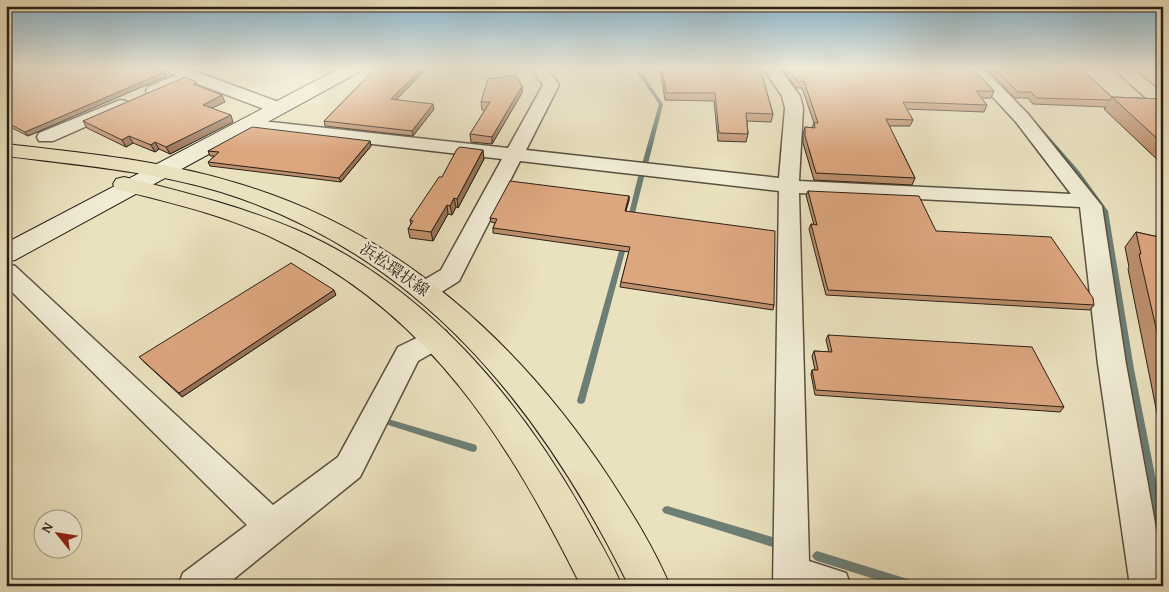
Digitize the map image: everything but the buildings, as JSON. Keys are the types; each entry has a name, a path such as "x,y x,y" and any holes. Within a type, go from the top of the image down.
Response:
{"main road":[{"name":"浜松環状線","path":"6,150 160,171 231,188 300,214 367,248 426,290 467,325 501,359 569,446 605,501 650,586"},
{"name":"浜松環状線","path":"6,168 133,186 226,209 295,237 376,285 436,338 493,402 536,463 569,519 602,586"}],"street":[{"path":"46,137 142,96"},
{"path":"245,96 278,108"},
{"path":"6,254 301,96"},
{"path":"426,290 450,275 545,96"},
{"path":"789,96 793,102 789,185 791,580 833,586"},
{"path":"1001,96 1022,118 1091,206 1112,364 1148,586"},
{"path":"251,123 260,126 789,185 1087,201"},
{"path":"6,272 272,527"},
{"path":"196,586 349,466 408,354 436,338"}],"waterway":[{"path":"645,164 661,104 655,96"},
{"path":"1037,126 1077,172 1105,211 1130,369 1163,542"},
{"path":"630,221 642,173"},
{"path":"581,401 624,244"},
{"path":"388,422 473,448"},
{"path":"667,510 776,543"},
{"path":"817,556 914,586"}]}
